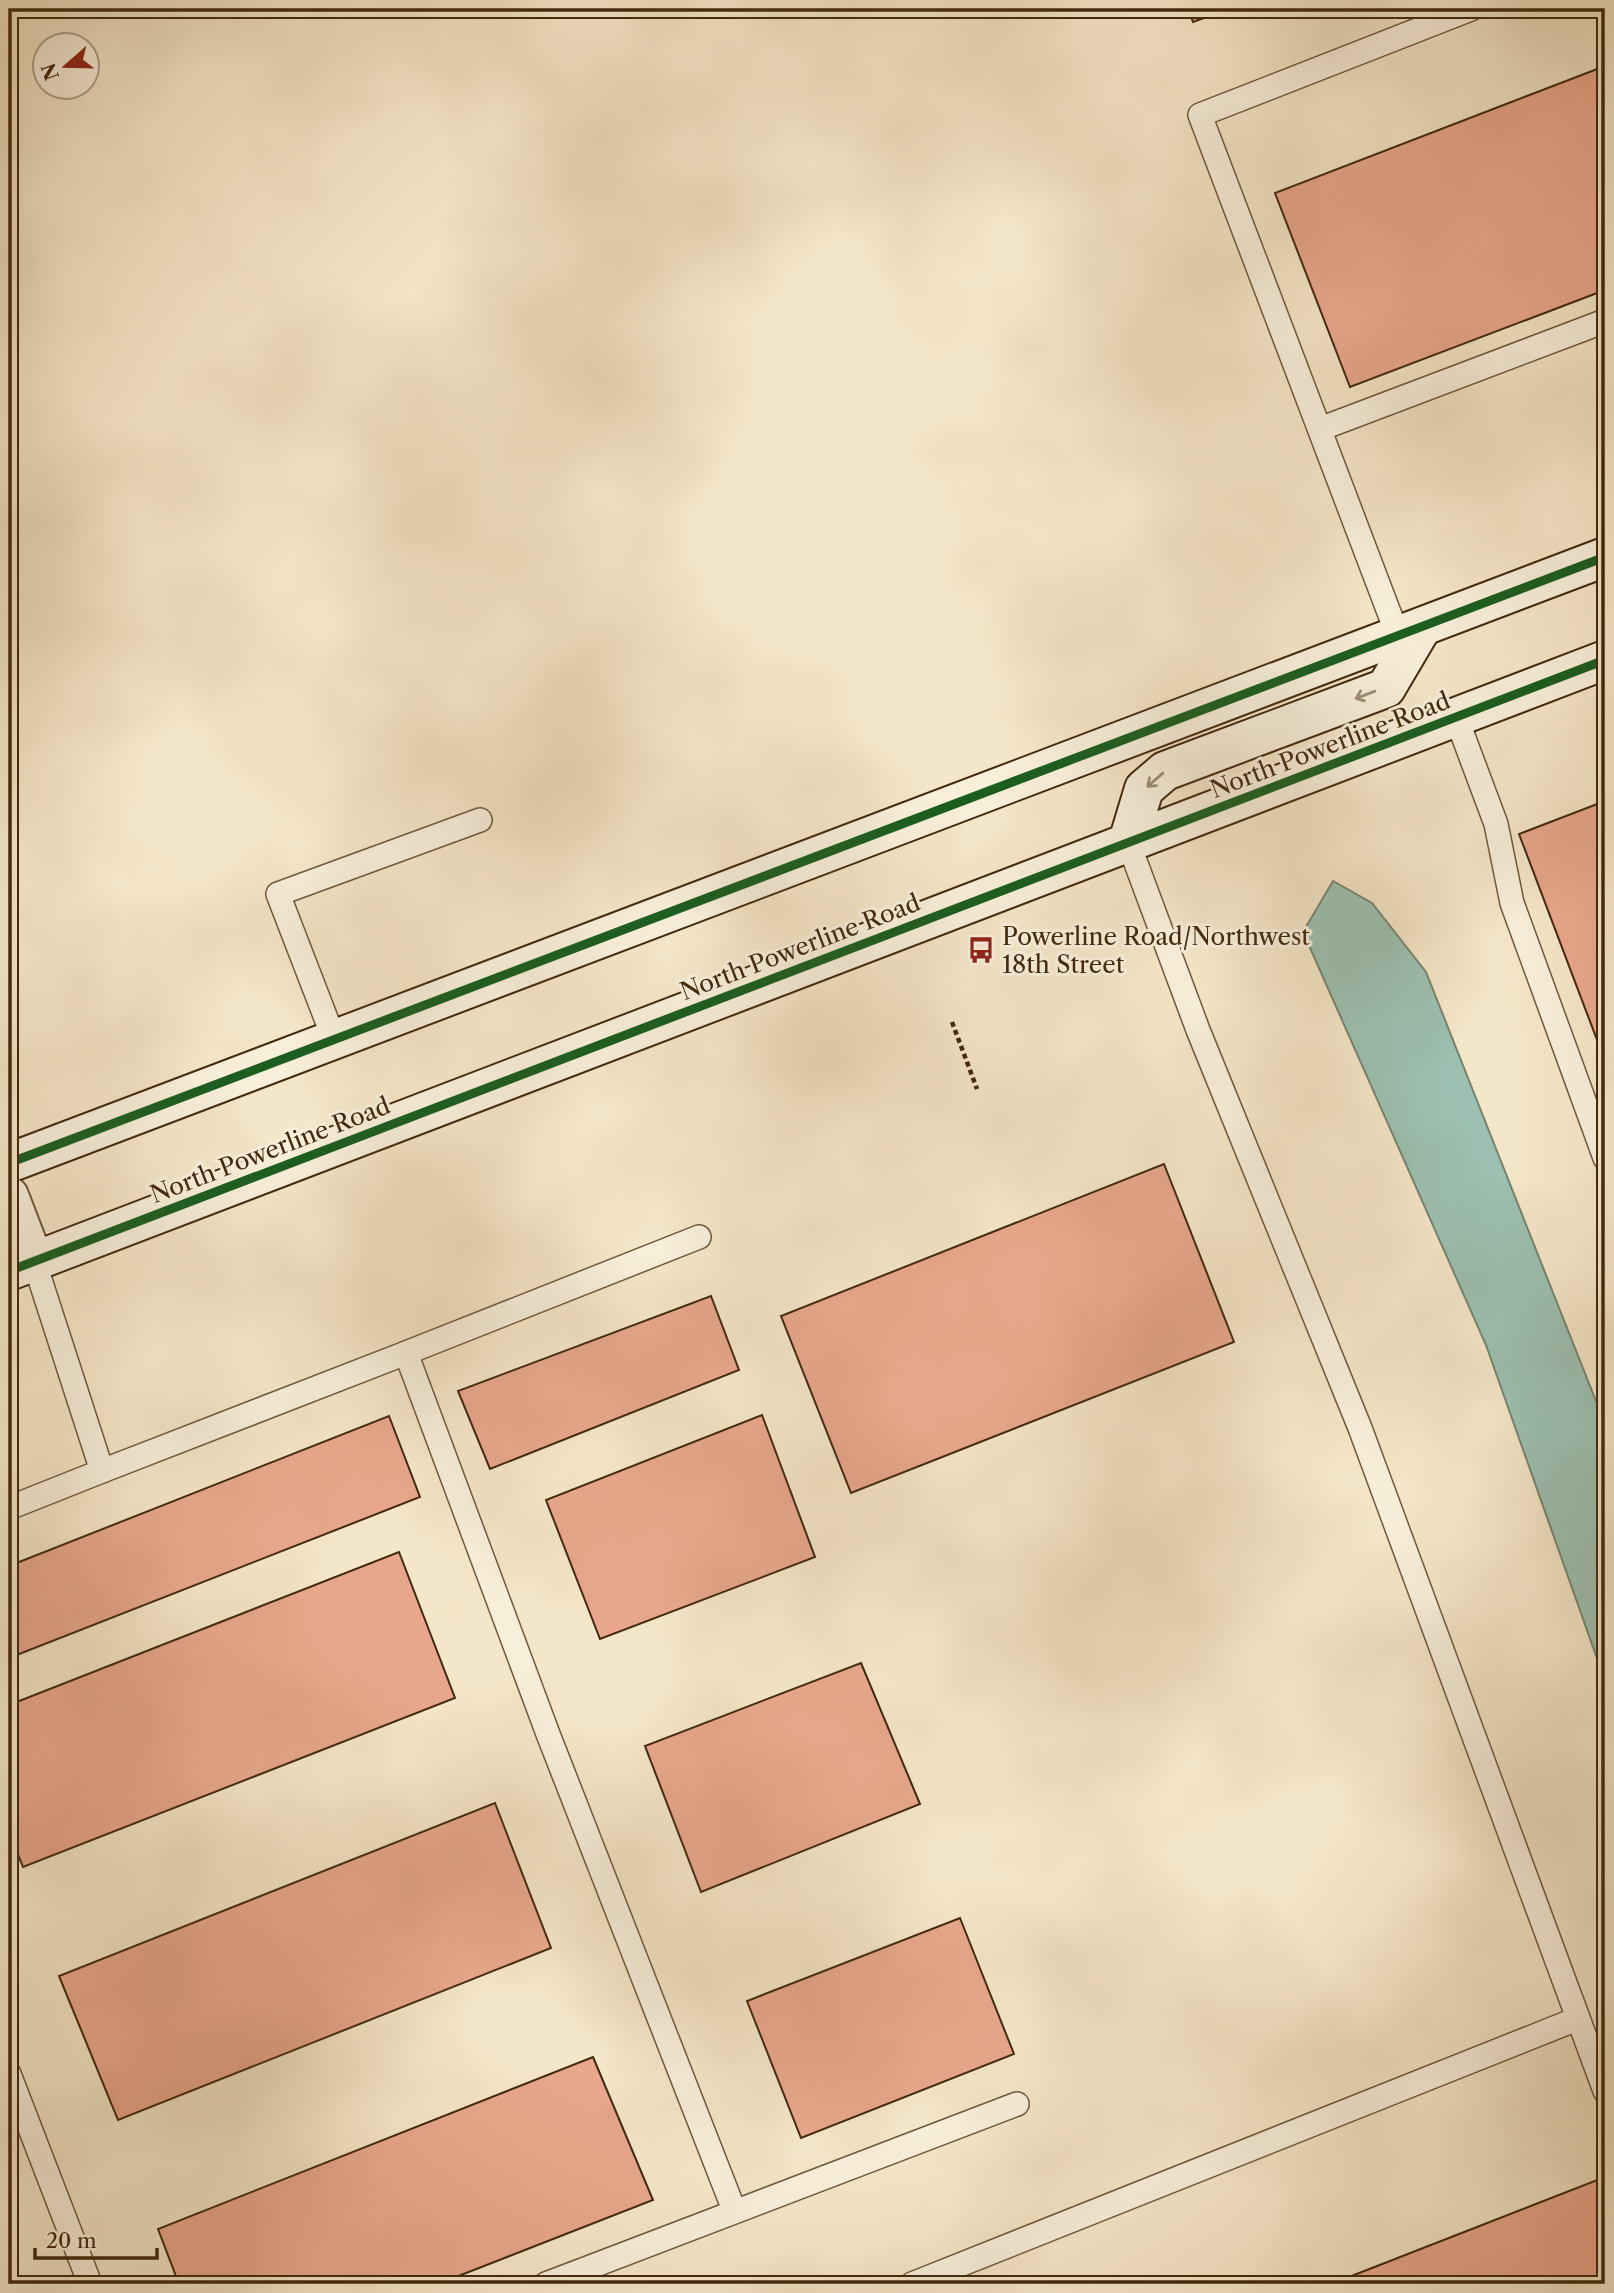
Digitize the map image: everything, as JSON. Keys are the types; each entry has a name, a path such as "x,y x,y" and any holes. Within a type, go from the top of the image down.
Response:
{"main road":[{"path":"9,1163 1605,557"},
{"path":"1128,842 1144,789 1165,771 1386,688 1410,631"},
{"name":"North Powerline Road","path":"21,1266 1605,660"},
{"path":"9,1196 21,1266"}],"lane":[{"path":"1410,631 1320,429 1200,115 1471,9"},
{"path":"1320,429 1605,321"},
{"path":"1456,717 1496,824 1512,903 1605,1158"},
{"path":"334,1040 278,894 481,820"},
{"path":"1128,842 1236,1127 1360,1428 1605,2091"},
{"path":"9,1508 699,1237"},
{"path":"21,1266 102,1471"},
{"path":"406,1353 553,1746 734,2210"},
{"path":"912,2284 1577,2019"},
{"path":"9,2074 90,2284"},
{"path":"546,2284 1017,2104"}],"path":[{"path":"952,1022 977,1089"}],"shaded area":[{"path":"1333,881 1372,903 1426,972 1605,1424 1605,1681 1486,1345 1303,932"}],"building":[{"path":"1188,9 1229,9 1193,22"},
{"path":"1605,66 1605,290 1350,387 1275,193"},
{"path":"1605,801 1605,1061 1519,834"},
{"path":"1164,1164 1234,1342 851,1493 781,1316"},
{"path":"711,1296 739,1370 490,1469 458,1391"},
{"path":"762,1415 815,1557 600,1639 546,1500"},
{"path":"389,1416 420,1497 9,1658 9,1566"},
{"path":"399,1552 455,1698 23,1867 9,1832 9,1705"},
{"path":"861,1663 920,1804 701,1892 645,1746"},
{"path":"495,1803 551,1948 118,2120 59,1976"},
{"path":"960,1918 1014,2054 801,2138 747,2001"},
{"path":"593,2057 653,2200 438,2284 179,2284 158,2229"},
{"path":"1605,2177 1605,2284 1331,2284"}],"cycle path":[{"path":"9,1163 1605,557"},
{"path":"9,1271 1605,660"}],"place":[{"name":"Powerline Road/Northwest 18th Street","path":"981,950"}]}
